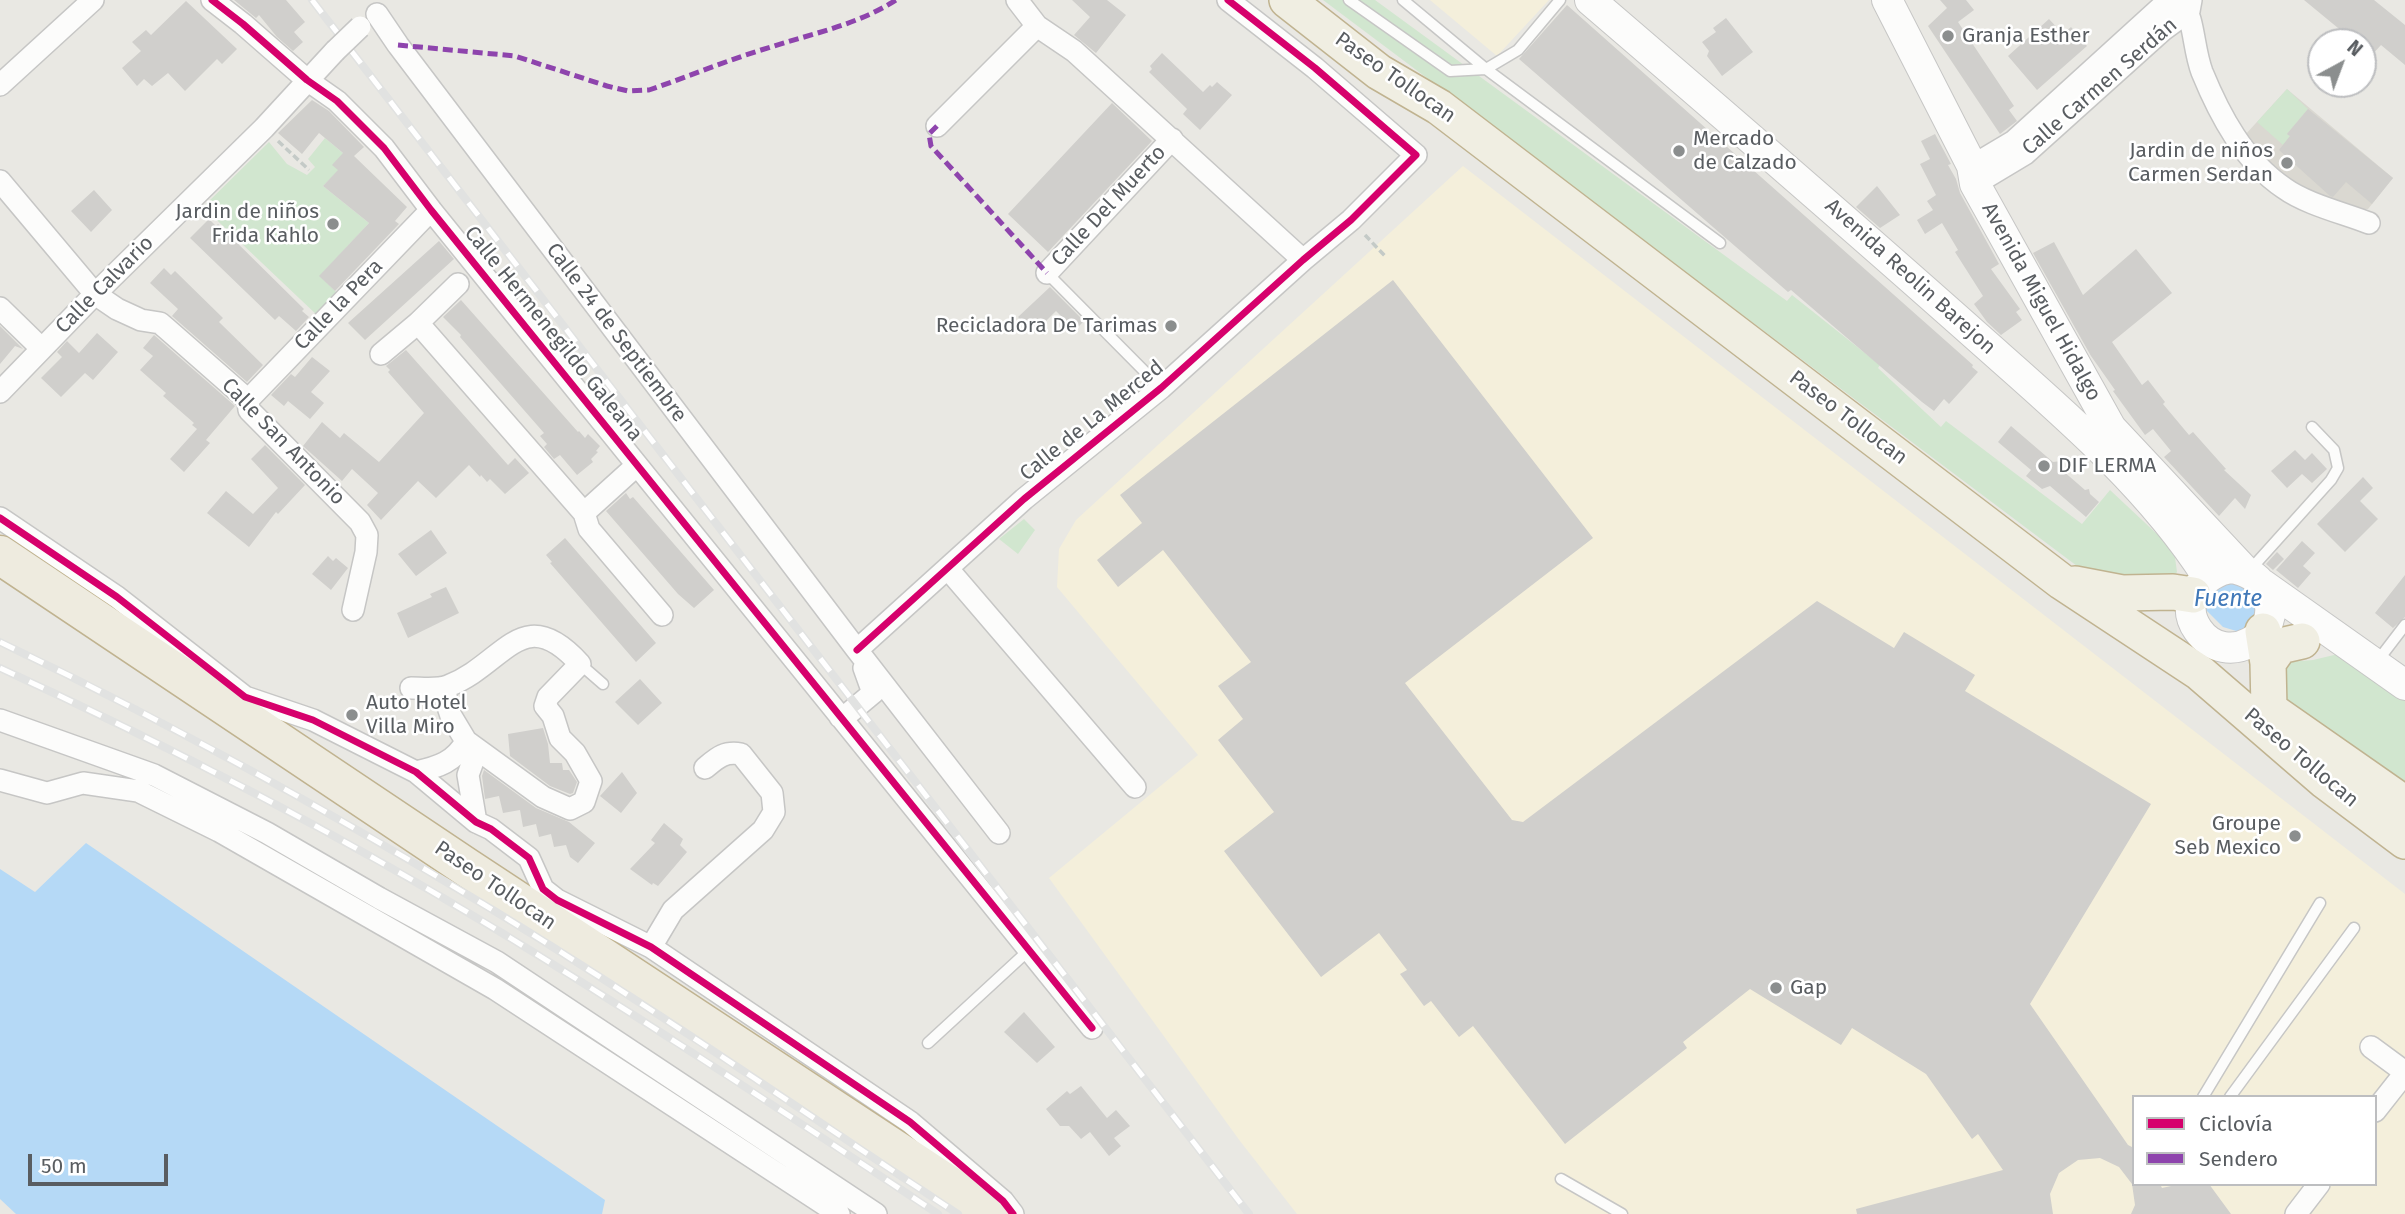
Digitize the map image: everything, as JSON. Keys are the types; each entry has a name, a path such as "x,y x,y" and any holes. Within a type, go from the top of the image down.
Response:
{"highway":[{"name":"Paseo Tollocan","path":"1287,0 1379,72 1439,107 2062,582 2209,654 2325,781 2405,841"},
{"name":"Paseo Tollocan","path":"0,555 478,875 993,1214"},
{"path":"2062,582 2122,593 2173,592 2200,586"},
{"path":"2302,641 2266,647 2269,709 2405,804"}],"main road":[{"name":"Avenida Reolin Barejon","path":"1590,0 1838,214 2103,435 2191,551 2200,586"},
{"name":"Avenida Miguel Hidalgo","path":"1887,0 2103,435 2251,576 2405,685"},
{"path":"2232,568 2251,576 2269,599 2272,615 2266,647 2252,642 2209,654 2191,612 2200,586 2219,570 2232,568"},
{"path":"2302,641 2328,642 2366,656"}],"street":[{"path":"0,85 93,0"},
{"name":"Calle Hermenegildo Galeana","path":"212,0 337,101 384,148 636,466 1092,1028"},
{"path":"1017,0 1037,26 1074,51 1303,260"},
{"name":"Calle de La Merced","path":"857,650 1024,499 1161,388 1351,220 1416,155 1315,68 1228,0"},
{"name":"Calle Carmen Serdán","path":"2019,147 2169,0"},
{"path":"2187,4 2201,69 2224,120 2249,155 2284,189 2368,223"},
{"name":"Calle Carmen Serdán","path":"1973,175 2019,147 2163,30 2187,4"},
{"name":"Calle Calvario","path":"0,392 375,13"},
{"name":"Calle 24 de Septiembre","path":"375,13 857,650 999,833"},
{"path":"937,125 1037,26"},
{"name":"Calle Del Muerto","path":"1047,273 1171,139"},
{"name":"Calle San Antonio","path":"0,181 95,294 117,309 141,320 160,323 247,400 249,410 360,522 367,535 366,552 353,610"},
{"name":"Calle la Pera","path":"247,400 431,210"},
{"path":"381,354 458,284"},
{"path":"0,308 41,348"},
{"path":"418,323 584,513 589,529 662,615"},
{"path":"584,513 636,466"},
{"path":"0,518 117,597 245,697 313,720 416,772 476,822 491,829 529,858 543,889 557,900 651,947 910,1122 1003,1201 1013,1214"},
{"path":"948,569 1135,787"},
{"path":"411,688 446,687 472,674 500,653 532,635 564,646 580,664 548,698 545,706 560,738 575,753 591,781 584,802 570,809 543,797 471,745 451,716 446,701 446,687"},
{"path":"840,717 873,693 857,650"},
{"path":"2209,654 2269,709"},
{"path":"0,720 154,775 267,833 497,962 876,1214"},
{"path":"416,772 440,766 471,745"},
{"path":"471,745 468,775 476,822"},
{"path":"651,947 673,910 763,830 774,812 772,793 741,754 730,752 719,756 705,768"},
{"path":"0,780 47,793 83,783 138,791 219,831 495,989 839,1214"},
{"path":"2371,1047 2405,1072 2377,1108"},
{"path":"2296,1214 2317,1186"}],"lane":[{"path":"1349,0 1450,71 1486,69 1518,50 1560,0"},
{"path":"1403,0 1486,69 1720,243"},
{"path":"1047,273 1161,388"},
{"path":"2251,576 2338,468 2334,450 2312,427"},
{"path":"2366,656 2405,625"},
{"path":"580,664 603,684"},
{"path":"2204,1095 2320,903"},
{"path":"2231,1095 2354,928"},
{"path":"928,1043 1029,950"},
{"path":"1562,1179 1622,1214"}],"path":[{"path":"264,128 309,170"},
{"path":"1351,220 1385,256"}],"shaded area":[{"path":"1430,0 1549,0 1497,56"},
{"name":"Jardin de niños Carmen Serdan","path":"2287,89 2393,178 2368,209 2328,201 2294,183 2263,156 2245,135"},
{"path":"1463,166 2405,894 2405,1214 1297,1214 1240,1141 1049,878 1198,755 1057,587 1059,549 1076,520"}],"green space":[{"path":"1323,0 1375,0 1787,301 1792,295 1880,365 1878,368 1941,427 1946,421 2082,524 2110,490 2174,550 2177,572 2166,587 2105,587"},
{"path":"2287,89 2308,109 2287,134 2290,136 2283,145 2257,122"},
{"path":"325,138 350,159 323,186 369,223 320,276 341,297 319,317 203,207 269,142 287,164 307,175 315,167 308,159"},
{"path":"1024,519 1035,530 1018,554 999,539"},
{"path":"2355,650 2405,687 2405,791 2318,739 2274,688 2288,662 2313,660"}],"water":[{"name":"Fuente","path":"2244,580 2263,614 2243,633 2223,627 2203,607 2204,587"},
{"path":"86,843 605,1200 602,1214 16,1214 0,1199 0,869 35,892"}],"building":[{"path":"234,0 286,0 305,22 294,32 303,42 293,51 259,15 256,18"},
{"path":"1072,0 1107,0 1126,15 1096,53 1074,35 1090,17"},
{"path":"1940,0 1966,0 1974,10 1958,22 2014,106 2009,110 2017,121 2000,134 1928,26 1947,8"},
{"path":"2304,0 2374,0 2405,25 2405,65 2381,45 2377,49 2377,28 2338,28"},
{"path":"186,1 237,49 222,64 217,59 185,91 168,73 152,86 144,79 137,86 122,68 141,51 132,42 146,30 151,35"},
{"name":"Mercado de Calzado","path":"1567,5 1973,365 1978,372 1949,404 1944,399 1934,411 1922,402 1791,290 1788,292 1519,59"},
{"path":"1726,18 1753,52 1722,76 1707,56 1709,51 1702,42 1716,32 1713,28"},
{"path":"2049,19 2063,34 2071,27 2087,46 2037,90 2008,56"},
{"path":"1162,53 1203,92 1217,82 1232,95 1200,130 1183,114 1187,109 1149,72 1152,69 1150,66"},
{"path":"312,100 329,111 364,147 354,156 407,207 395,221 399,224 335,291 319,276 369,223 323,186 338,170 332,165 343,153 319,133 302,154 278,133"},
{"path":"1112,103 1152,141 1048,252 1008,214"},
{"path":"2308,109 2393,178 2372,204 2346,182 2333,197 2330,196 2279,150 2290,136 2287,134"},
{"path":"1935,134 1951,164 1948,165 1960,193 1999,264 1991,269 2020,309 2016,312 2022,320 2001,335 1974,304 1983,296 1955,252 1958,250 1942,223 1925,234 1917,220 1933,210 1927,201 1936,195 1920,164 1930,159 1921,141"},
{"path":"1877,186 1900,215 1880,228 1856,207"},
{"path":"94,190 112,210 91,232 71,211"},
{"path":"209,219 216,226 218,224 304,309 302,311 309,317 296,331 279,316 275,320 190,238"},
{"path":"439,241 454,259 365,340 348,323"},
{"path":"2054,242 2083,295 2136,249 2172,293 2112,342 2142,385 2148,380 2165,402 2163,404 2189,435 2193,432 2226,469 2224,470 2251,495 2245,509 2235,498 2219,516 2164,457 2171,451 2153,429 2145,435 2113,391 2115,390 2091,356 2033,253"},
{"path":"164,268 171,275 175,271 223,318 219,322 263,365 247,382 172,316 178,309 150,283"},
{"path":"1393,280 1593,538 1405,683 1512,820 1523,822 1817,601 1894,648 1904,632 1975,675 1965,691 2151,804 2030,1004 2132,1147 2132,1184 2119,1167 2100,1158 2078,1160 2059,1173 2050,1194 2053,1214 1857,1214 1856,1209 2003,1170 1978,1134 1972,1139 1926,1074 1852,1028 1841,1045 1750,989 1683,1042 1687,1048 1565,1144 1473,1026 1459,1037 1431,1001 1424,1006 1400,974 1407,970 1379,933 1321,977 1224,851 1274,812 1218,740 1243,719 1218,686 1251,662 1163,550 1118,587 1097,560 1142,523 1120,495"},
{"path":"1050,287 1084,321 1075,330 1056,311 1034,333 1018,317"},
{"path":"461,300 578,432 585,438 588,434 600,446 591,459 593,462 577,475 560,455 554,459 544,447 547,444 540,436 544,433 443,317"},
{"path":"0,326 23,349 15,346 0,364"},
{"path":"97,333 118,352 93,380 85,373 61,397 41,378 62,357 57,352 67,341 79,353"},
{"path":"154,335 235,406 206,440 210,443 184,472 170,459 197,429 192,425 194,423 163,396 166,393 140,370 153,356 143,348"},
{"path":"406,350 508,465 515,458 529,473 505,494 490,479 487,482 481,475 480,477 469,465 436,498 418,481 381,520 367,505 378,493 352,469 342,481 303,446 322,422 340,438 344,433 379,462 424,413 388,372 390,370 386,366"},
{"path":"312,357 330,371 311,392 324,403 310,419 288,401 284,406 271,395 291,374 295,377"},
{"name":"DIF LERMA","path":"2011,426 2053,462 2061,461 2062,470 2085,490 2089,489 2090,494 2099,502 2086,517 2050,486 2042,489 2026,476 2031,470 1998,442"},
{"path":"265,445 305,485 278,514 276,512 249,547 207,513 226,491 253,514 278,488 251,459"},
{"path":"2295,450 2305,460 2312,453 2327,469 2312,483 2302,474 2287,488 2271,471"},
{"path":"2363,477 2373,488 2360,501 2378,519 2345,552 2317,524"},
{"path":"626,493 630,499 633,497 714,590 694,608 678,594 606,511"},
{"path":"431,530 447,553 416,576 398,554"},
{"path":"565,538 656,643 636,662 550,563 552,562 546,555"},
{"path":"2302,541 2315,553 2303,566 2311,573 2298,588 2276,570"},
{"path":"2277,552 2284,559 2273,570 2266,564"},
{"path":"328,556 333,561 336,558 348,568 331,590 312,574"},
{"path":"2405,575 2405,617 2393,628 2375,613"},
{"path":"446,587 459,613 408,638 397,613 432,597 430,594"},
{"path":"640,679 662,703 638,725 615,702"},
{"path":"543,728 550,763 562,763 563,770 569,770 577,782 573,793 550,786 510,756 508,734"},
{"path":"484,770 536,808 569,822 595,843 578,863 570,857 566,845 554,847 551,834 539,837 536,824 523,827 520,810 503,813 499,796 485,799 482,776"},
{"path":"622,772 637,793 621,813 600,796"},
{"path":"664,823 683,839 680,845 687,852 658,886 653,883 652,885 630,869 655,843 651,840"},
{"path":"1024,1012 1055,1047 1037,1063 1004,1032"},
{"path":"1081,1086 1107,1118 1116,1110 1130,1126 1114,1138 1121,1146 1109,1156 1090,1132 1081,1139 1069,1126 1060,1126 1046,1109 1067,1091 1070,1094"},
{"path":"2132,1186 2210,1186 2231,1214 2131,1214 2135,1205"}],"railway":[{"path":"312,0 1249,1214"},
{"path":"0,642 184,735 305,800 424,869 603,979 958,1214"},
{"path":"0,668 255,793 441,897 667,1036 938,1214"}],"marked path":[{"path":"398,45 515,56 607,86 628,91 649,90 740,57 851,22 896,0"},
{"path":"937,126 929,134 931,146 1047,273"}],"cycle path":[{"path":"212,0 307,80 337,101 384,148 431,210 1092,1028"},
{"path":"857,650 1024,499 1161,388 1351,220 1416,155 1315,68 1228,0"},
{"path":"0,518 117,597 245,697 313,720 416,772 476,822 491,829 529,858 543,889 557,900 651,947 910,1122 1003,1201 1013,1214"}],"place":[{"name":"Granja Esther","path":"1948,36"},
{"name":"Mercado de Calzado","path":"1679,151"},
{"name":"Jardin de niños Carmen Serdan","path":"2287,163"},
{"name":"Jardin de niños Frida Kahlo","path":"333,224"},
{"name":"Recicladora De Tarimas","path":"1171,326"},
{"name":"DIF LERMA","path":"2044,466"},
{"name":"Auto Hotel Villa Miro","path":"352,715"},
{"name":"Groupe Seb Mexico","path":"2295,836"},
{"name":"Gap","path":"1776,988"}]}
